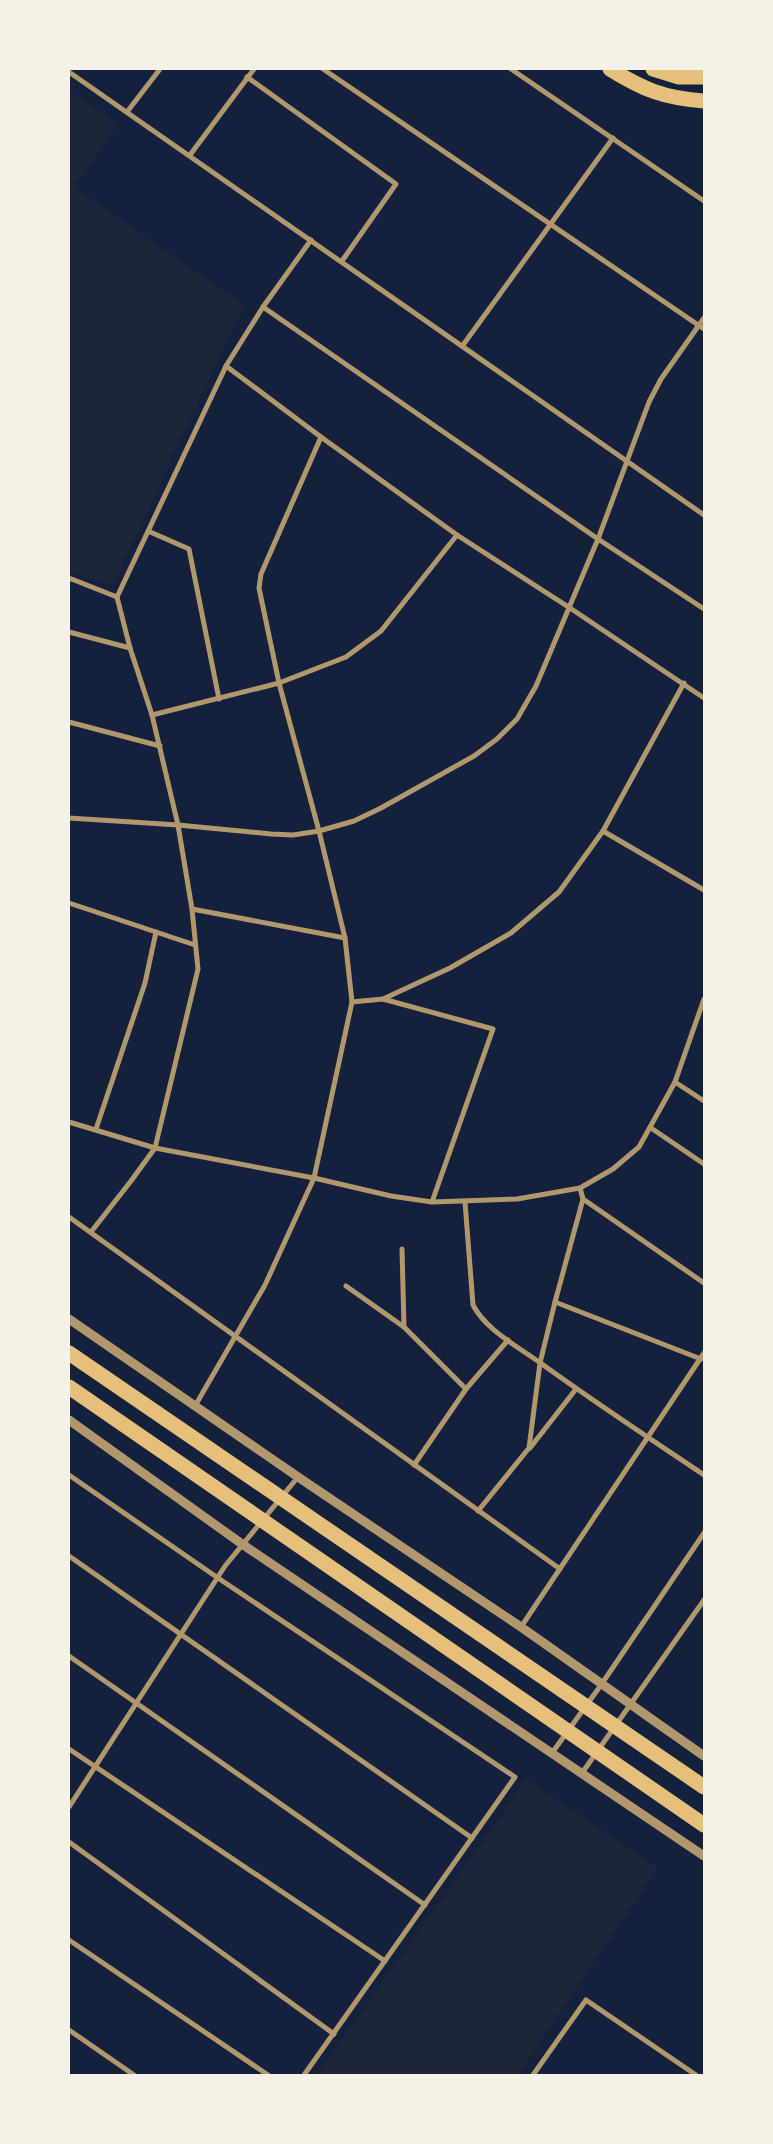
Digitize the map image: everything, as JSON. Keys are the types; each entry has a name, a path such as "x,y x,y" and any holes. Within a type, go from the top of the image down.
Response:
{"highway":[{"path":"610,69 647,91 683,100 704,101"},
{"path":"653,69 679,77 704,76"},
{"path":"69,1353 704,1786"},
{"path":"69,1387 704,1825"}],"street":[{"path":"127,112 160,69"},
{"path":"190,155 254,69"},
{"path":"324,69 702,327"},
{"path":"511,69 704,201"},
{"path":"69,72 463,345 704,515"},
{"path":"247,78 396,184 342,261"},
{"path":"463,345 613,138"},
{"path":"91,1232 154,1148 198,968 192,909 178,825 152,715 130,648 117,597 226,366 263,307 312,240"},
{"path":"263,307 598,539 704,609"},
{"path":"69,818 293,835 319,831 354,821 381,808 474,756 497,739 517,719 536,686 598,539 649,402 661,379 702,327 704,318"},
{"path":"226,366 457,535 684,683 704,698"},
{"path":"195,1406 265,1285 314,1178 352,1002 344,938 319,831 279,683 259,588 261,574 321,437"},
{"path":"148,531 189,549 219,698"},
{"path":"152,715 279,683 346,657 381,631 457,535"},
{"path":"69,578 117,597"},
{"path":"69,632 130,648"},
{"path":"352,1002 383,999 450,968 511,933 559,892 603,831 684,683"},
{"path":"69,722 160,746"},
{"path":"603,831 704,890"},
{"path":"69,903 195,945"},
{"path":"192,909 344,938"},
{"path":"96,1129 145,983 156,932"},
{"path":"383,999 494,1029 432,1202"},
{"path":"69,1122 154,1148 314,1178 391,1196 432,1202 517,1199 580,1188 613,1169 639,1147 675,1082 704,999"},
{"path":"675,1082 704,1101"},
{"path":"651,1128 704,1164"},
{"path":"530,1448 540,1363 554,1302 582,1200 580,1188"},
{"path":"582,1200 704,1283"},
{"path":"464,1202 473,1304 479,1316 576,1390 704,1475"},
{"path":"69,1217 560,1569"},
{"path":"402,1249 404,1327"},
{"path":"346,1286 404,1327 466,1389"},
{"path":"554,1302 701,1359"},
{"path":"69,1319 298,1477 521,1627 704,1756"},
{"path":"414,1464 466,1389 508,1340"},
{"path":"521,1627 704,1353"},
{"path":"478,1511 576,1390"},
{"path":"69,1420 242,1544 704,1856"},
{"path":"69,1475 218,1578 515,1777 304,2075"},
{"path":"69,1807 218,1578 242,1544 298,1477"},
{"path":"552,1753 601,1685 704,1533"},
{"path":"69,1556 472,1838"},
{"path":"582,1773 704,1600"},
{"path":"69,1656 425,1905"},
{"path":"69,1749 385,1961"},
{"path":"69,1842 334,2034"},
{"path":"69,1940 268,2075"},
{"path":"533,2075 586,2000 696,2075"},
{"path":"69,2030 134,2075"}],"shaded area":[{"path":"69,90 118,124 74,187 245,306 215,365 113,586 69,570"},
{"path":"527,1779 658,1868 518,2075 317,2075"}]}
